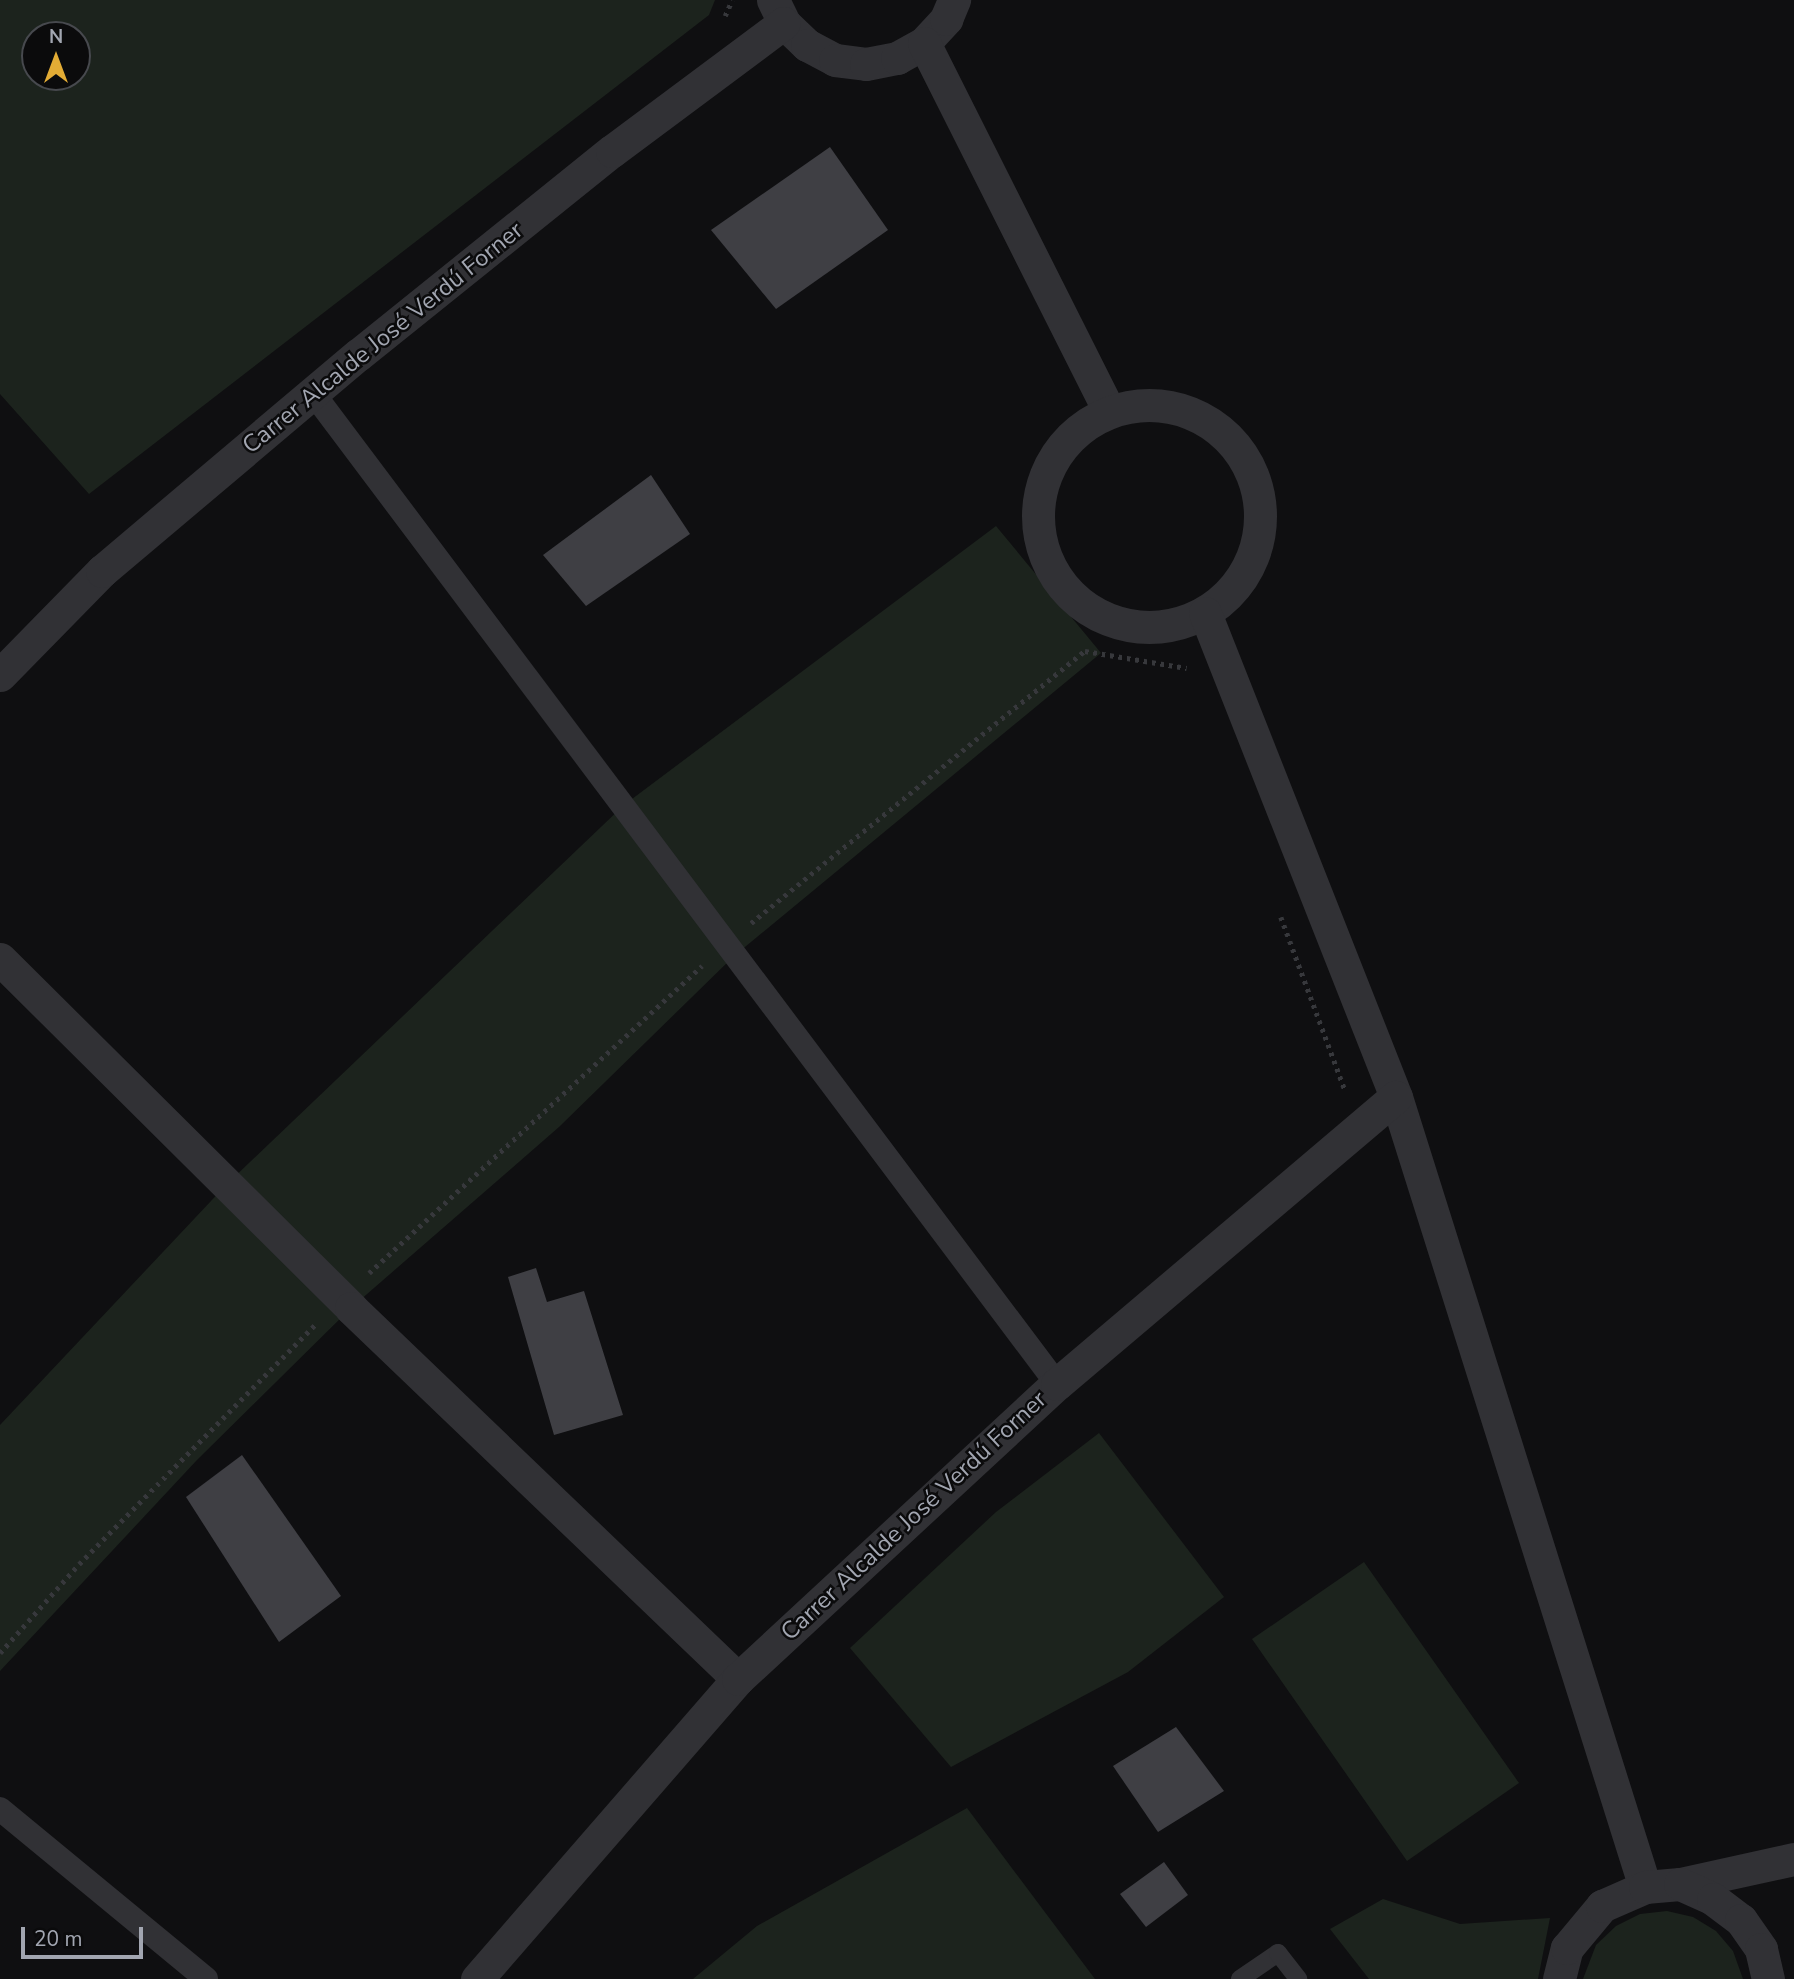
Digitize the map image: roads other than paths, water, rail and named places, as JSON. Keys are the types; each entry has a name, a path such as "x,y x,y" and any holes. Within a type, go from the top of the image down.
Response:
{"street":[{"path":"779,11 807,45 835,60 866,64 897,58 924,43 946,19 954,0"},
{"name":"Carrer Alcalde José Verdú Forner","path":"0,675 102,571 313,393 612,151 779,11"},
{"path":"924,43 1110,411"},
{"path":"313,393 1057,1384"},
{"path":"1158,406 1182,409 1216,425 1242,452 1258,485 1262,522 1253,559 1234,590 1205,613 1171,626 1134,627 1089,609 1069,594 1048,564 1038,528 1040,492 1062,448 1078,430 1110,411 1158,406"},
{"path":"1205,613 1396,1097 1645,1887"},
{"path":"0,959 342,1298 738,1679"},
{"name":"Carrer Alcalde José Verdú Forner","path":"477,1979 738,1679 1057,1384 1396,1097"},
{"path":"0,1809 206,1979"},
{"path":"1559,1979 1567,1948 1602,1906 1645,1887 1680,1884 1794,1858"},
{"path":"1680,1884 1713,1899 1741,1920 1761,1949 1768,1979"}],"lane":[{"path":"1240,1979 1278,1953 1298,1979"}]}
